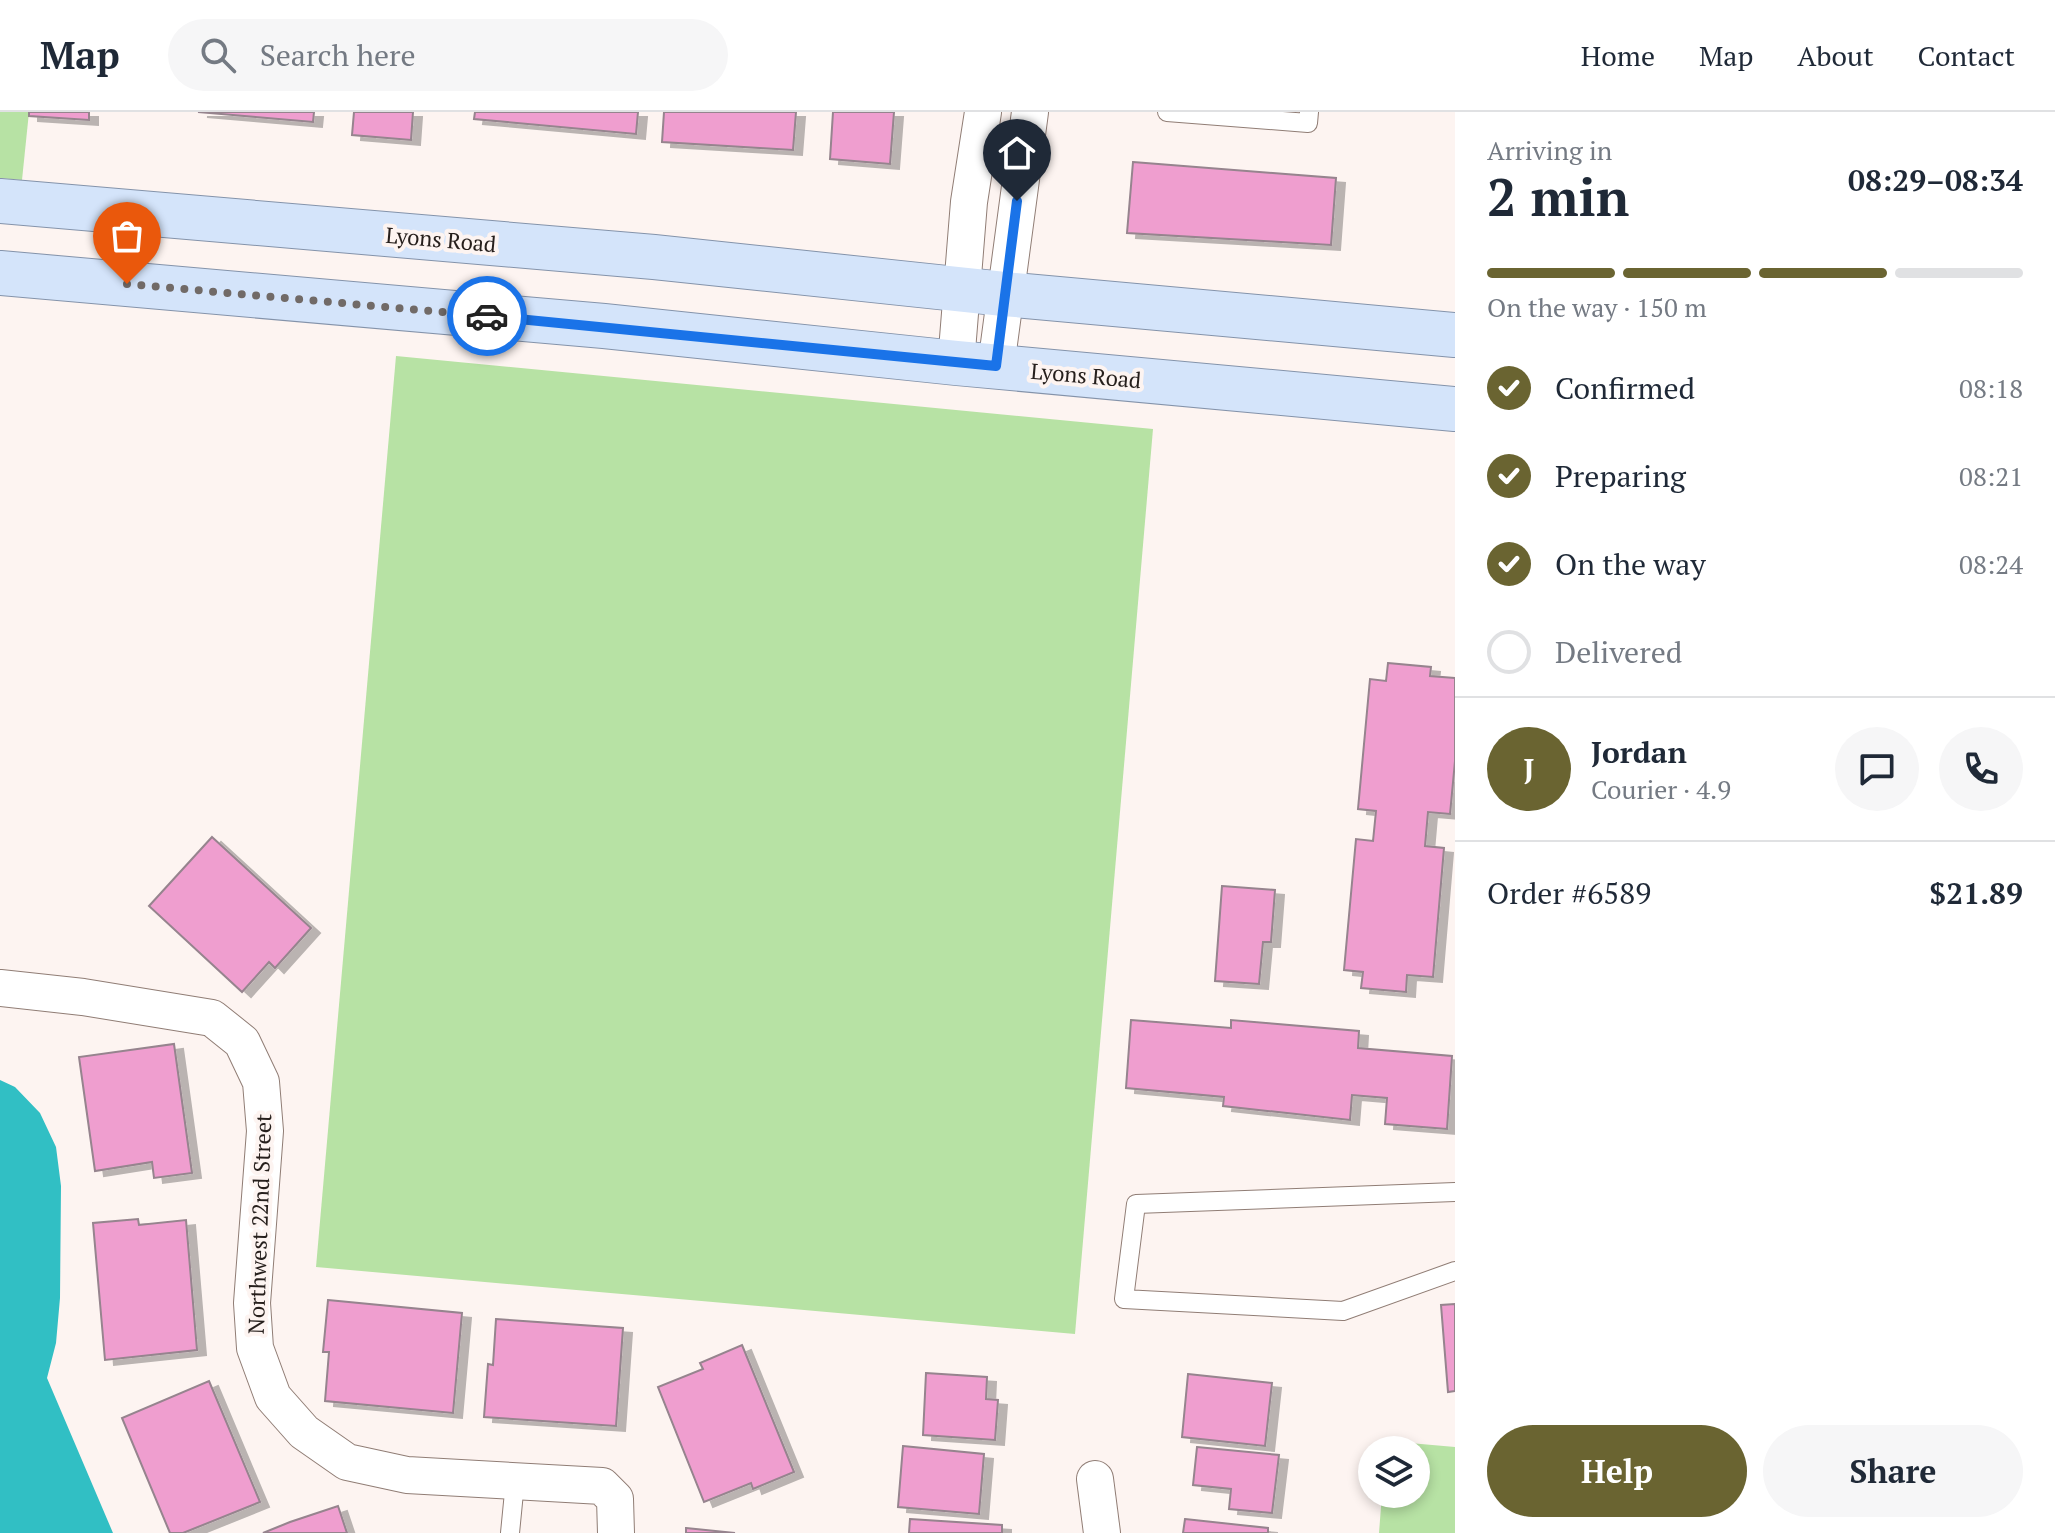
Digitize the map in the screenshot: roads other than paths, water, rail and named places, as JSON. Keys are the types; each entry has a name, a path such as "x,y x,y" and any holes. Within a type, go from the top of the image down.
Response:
{"main road":[{"name":"Lyons Road","path":"0,201 654,257 983,292 1455,335"},
{"name":"Lyons Road","path":"0,273 604,326 1455,409"}],"street":[{"path":"983,112 969,202 983,292"},
{"path":"976,364 983,292 1030,112"},
{"name":"Northwest 22nd Street","path":"0,988 83,997 212,1018 242,1042 261,1082 265,1131 252,1303 255,1348 273,1397 304,1432 347,1462 407,1475 602,1486 615,1499 616,1533"},
{"path":"1095,1479 1102,1533"}],"lane":[{"path":"1167,112 1308,123 1309,112"},
{"path":"1455,1192 1136,1204 1124,1299 1343,1311 1455,1271"},
{"path":"510,1533 515,1482"}],"water":[{"path":"0,1080 15,1087 40,1113 56,1147 61,1186 60,1298 56,1343 47,1378 113,1533 0,1533"}]}
